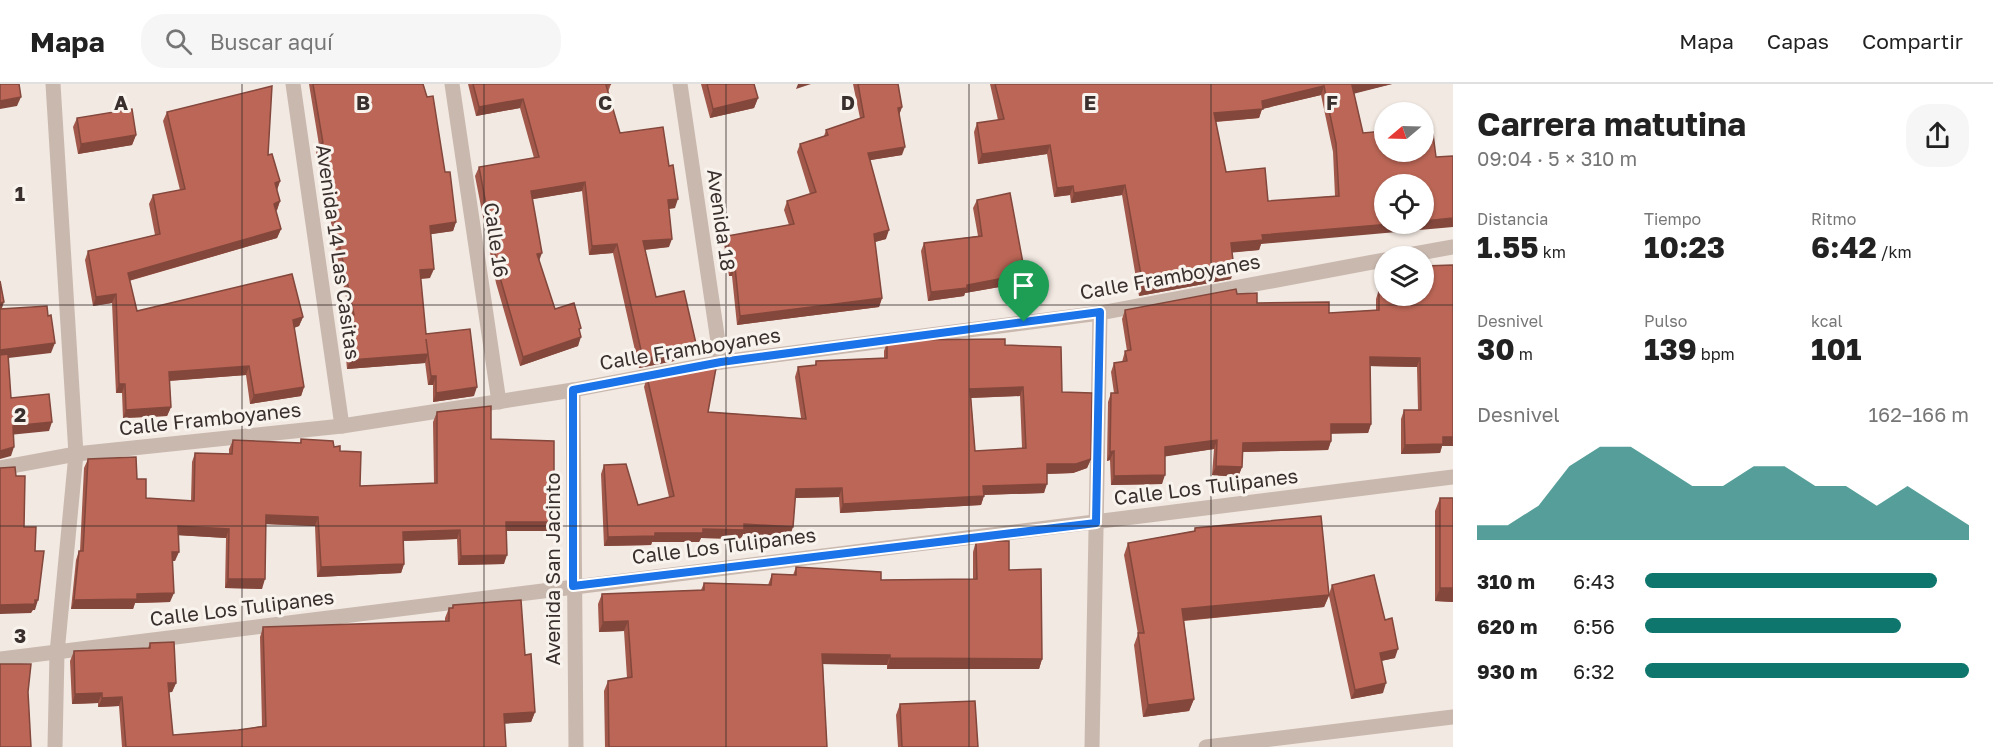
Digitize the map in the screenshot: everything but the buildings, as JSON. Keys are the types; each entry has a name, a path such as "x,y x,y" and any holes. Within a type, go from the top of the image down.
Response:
{"street":[{"path":"53,84 76,454 57,653 55,747"},
{"name":"Avenida 14 Las Casitas","path":"293,84 342,426"},
{"name":"Calle 16","path":"452,84 499,402"},
{"name":"Avenida 18","path":"682,85 721,362"},
{"path":"1434,250 1453,247"},
{"name":"Calle Framboyanes","path":"0,468 76,454 342,426 573,390 721,362 1100,312 1374,262"},
{"path":"1092,747 1100,312"},
{"name":"Avenida San Jacinto","path":"573,390 576,747"},
{"name":"Calle Los Tulipanes","path":"0,659 1453,477"},
{"path":"1206,747 1453,717"}],"route":[{"path":"1100,312 1096,523 573,586 573,390 721,362 1024,322 1100,312"}]}
